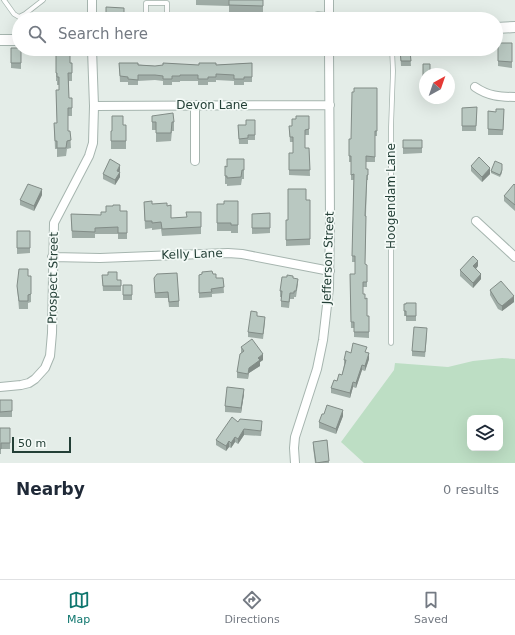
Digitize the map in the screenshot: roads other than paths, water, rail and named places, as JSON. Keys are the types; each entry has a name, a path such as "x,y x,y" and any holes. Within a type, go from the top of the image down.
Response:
{"street":[{"path":"92,0 92,12"},
{"path":"329,0 329,12"},
{"path":"503,28 515,27"},
{"path":"0,40 12,40"},
{"name":"Prospect Street","path":"0,387 22,385 29,382 45,368 49,361 52,350 53,229 55,218 92,150 94,135 92,56"},
{"name":"Jefferson Street","path":"296,463 294,448 295,437 317,369 323,340 330,271 329,56"},
{"path":"475,87 492,96 515,97"},
{"path":"195,105 195,161"},
{"name":"Devon Lane","path":"94,106 330,105"},
{"path":"476,222 515,257"},
{"name":"Kelly Lane","path":"52,257 100,258 228,253 242,254 330,271"}],"lane":[{"path":"4,0 13,12"},
{"path":"27,12 42,0"},
{"path":"146,12 146,3 168,3 167,12"},
{"name":"Hoogendam Lane","path":"391,343 392,56"}]}
